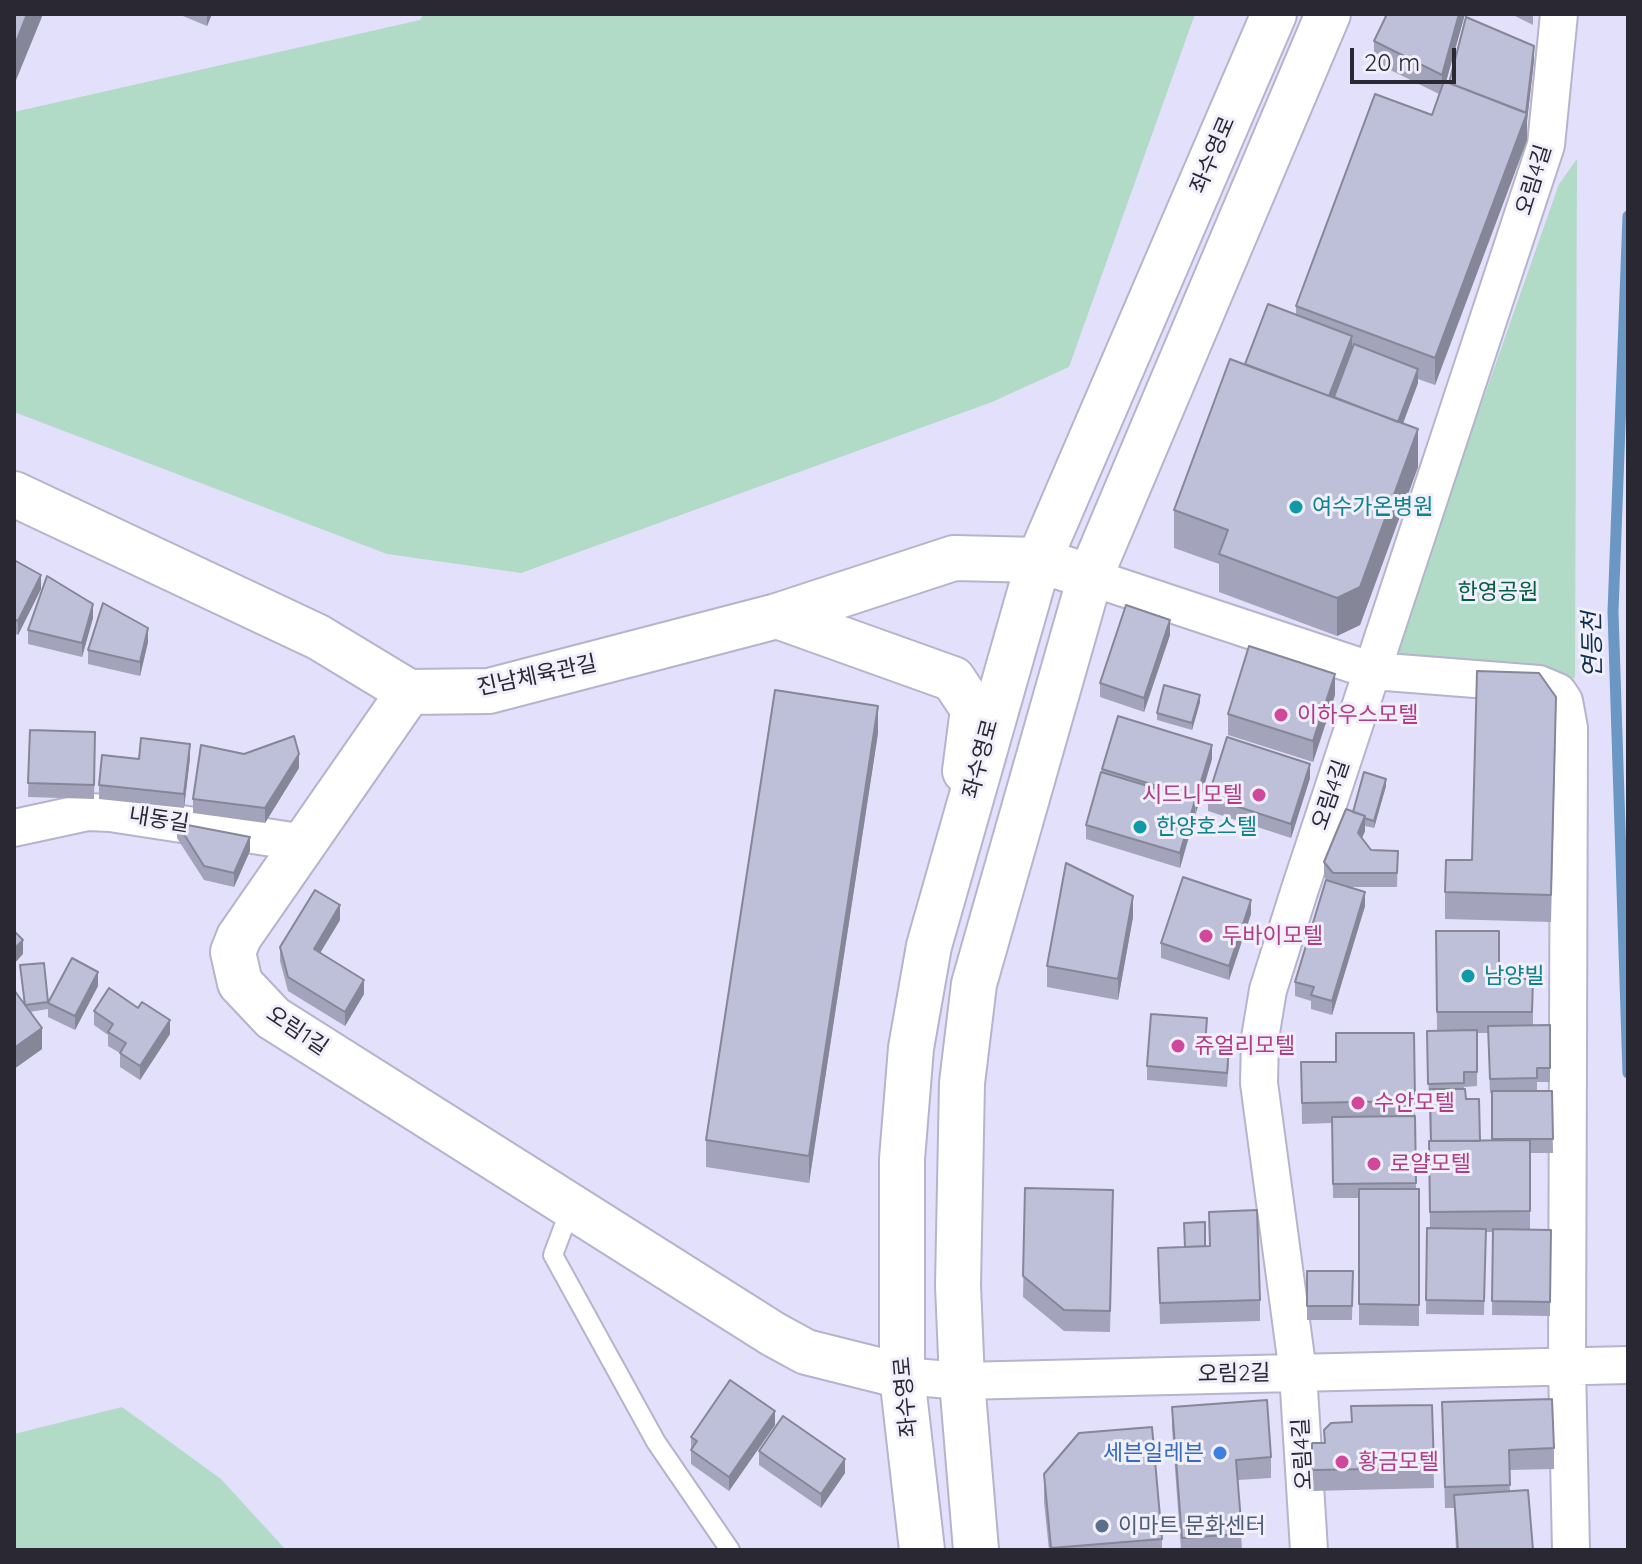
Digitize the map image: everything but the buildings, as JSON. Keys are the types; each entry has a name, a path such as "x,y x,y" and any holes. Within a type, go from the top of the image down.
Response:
{"main road":[{"name":"좌수영로","path":"914,1546 902,1376 902,1159 911,1048 929,946 1039,560 1274,14"},
{"path":"976,1550 962,1381 958,1285 962,1083 974,984 1090,577 1328,14"},
{"path":"14,494 318,637 409,692"},
{"name":"진남체육관길","path":"409,692 489,691 777,616 954,558 1039,560 1090,577"},
{"path":"777,616 953,679 973,709 969,751 929,946"},
{"name":"오림1길","path":"409,692 239,937 233,952 240,983 273,1018 806,1352 902,1376"}],"street":[{"name":"오림4길","path":"1309,1550 1298,1373 1259,1083 1260,1038 1268,990 1546,145 1559,14"},
{"path":"1090,577 1373,671 1539,684 1558,692 1567,713 1567,1366 1571,1550"},
{"name":"내동길","path":"14,828 88,812 110,813 305,843"},
{"name":"오림2길","path":"902,1376 962,1381 1628,1365"}],"lane":[{"path":"571,1207 553,1255 656,1442 730,1550"}],"green space":[{"path":"424,14 1195,14 1069,367 992,402 521,573 387,554 14,412 14,112 420,20"},
{"name":"한영공원","path":"1577,159 1575,678 1408,666 1396,647 1559,184"},
{"path":"122,1407 221,1479 286,1550 14,1550 14,1434"}],"waterway":[{"name":"연등천","path":"1628,216 1613,612 1628,1073"}],"place":[{"name":"여수가온병원","path":"1296,507"},
{"name":"이하우스모텔","path":"1281,715"},
{"name":"시드니모텔","path":"1259,795"},
{"name":"한양호스텔","path":"1140,827"},
{"name":"두바이모텔","path":"1206,936"},
{"name":"남양빌","path":"1468,976"},
{"name":"쥬얼리모텔","path":"1178,1046"},
{"name":"수안모텔","path":"1358,1103"},
{"name":"로얄모텔","path":"1374,1164"},
{"name":"세븐일레븐","path":"1220,1453"},
{"name":"황금모텔","path":"1342,1462"},
{"name":"이마트 문화센터","path":"1102,1526"}]}
